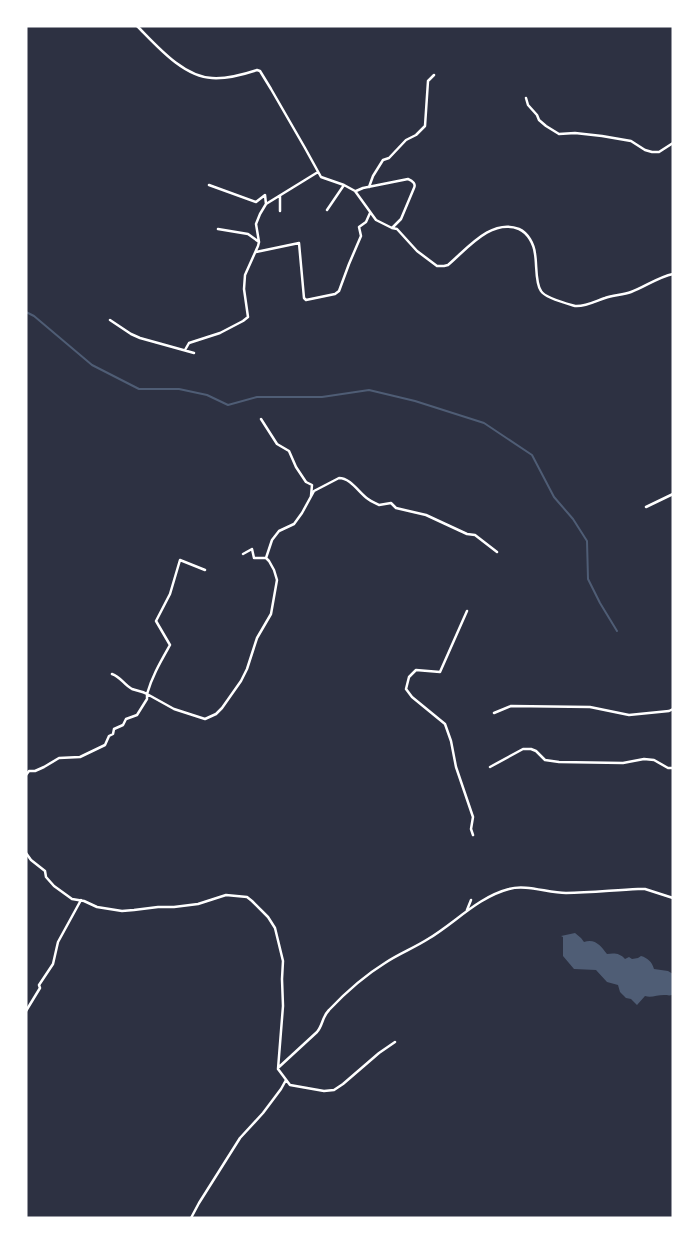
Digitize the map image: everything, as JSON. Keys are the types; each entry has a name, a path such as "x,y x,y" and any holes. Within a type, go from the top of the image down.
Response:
{"street":[{"path":"136,26 169,57 194,74 211,78 260,71 306,148 319,175 355,191 376,220 397,229 417,251 437,266 448,265 480,237 496,228 507,227 521,230 533,244 540,291 546,296 577,306 629,293 663,276 673,274"},
{"path":"369,187 373,176 383,160 389,158 406,140 416,135 424,126 428,81 434,74"},
{"path":"526,98 528,105 539,120 559,134 575,133 631,141 652,152 659,152 673,143"},
{"path":"184,350 189,343 220,333 248,317 244,289 245,275 259,242 256,224 260,214 266,204 318,172"},
{"path":"355,191 408,179 414,183 414,188 401,219 392,228"},
{"path":"327,210 344,185"},
{"path":"209,186 256,202 264,195 266,204"},
{"path":"280,196 280,211"},
{"path":"256,252 299,243 304,298 306,300 334,294 339,291 361,236 359,226 366,222 370,213"},
{"path":"218,229 248,234 259,242"},
{"path":"110,320 140,338 194,353"},
{"path":"261,419 276,444 289,451 296,467 306,482 312,485 310,500"},
{"path":"266,558 272,540 280,531 294,524 314,491 339,478 343,478 367,499 379,505 391,503 396,508 426,515 467,534 475,535 497,552"},
{"path":"646,507 673,494"},
{"path":"243,554 252,549 254,558 266,558"},
{"path":"112,674 118,676 132,689 142,691 174,709 205,719 216,714 241,681 247,670 257,638 271,614 277,580 274,570 266,558"},
{"path":"26,775 29,771 44,768 59,758 80,757 105,745 109,736 113,734 114,729 123,726 126,719 137,715 148,699 150,684 170,646 156,621 170,594 180,560 205,570"},
{"path":"467,611 440,672 416,670 408,677 406,689 445,724 451,741 456,768 473,817 471,829 473,835"},
{"path":"494,713 511,706 590,707 629,715 673,709"},
{"path":"490,767 523,749 531,749 546,760 559,762 623,763 644,759 654,760 668,768 673,768"},
{"path":"26,853 31,860 45,871 46,877 54,886 72,898 97,907 122,911 198,904 226,894 247,897 252,901 275,928 283,961 278,1069 290,1085 324,1091 334,1090 395,1042"},
{"path":"279,1067 317,1032 321,1027 323,1016 352,986 386,962 430,938 466,911 491,896 510,888 565,893 645,889 673,898"},
{"path":"26,1011 40,988 39,985 53,964 58,942 81,900"},
{"path":"466,911 471,900"},
{"path":"191,1218 240,1138 262,1113 286,1080"}],"water":[{"path":"575,933 584,942 591,941 597,943 607,954 617,954 625,959 641,956 652,964 654,969 668,971 673,974 673,997 672,995 645,996 637,1005 620,992 618,985 607,982 596,970 574,969 563,956 563,937 561,936"}],"waterway":[{"path":"26,312 34,316 92,365 139,389 179,389 207,395 228,405 257,397 322,397 369,390 415,401 484,423 532,455 554,497 573,519 587,541 588,579 617,631"}]}
